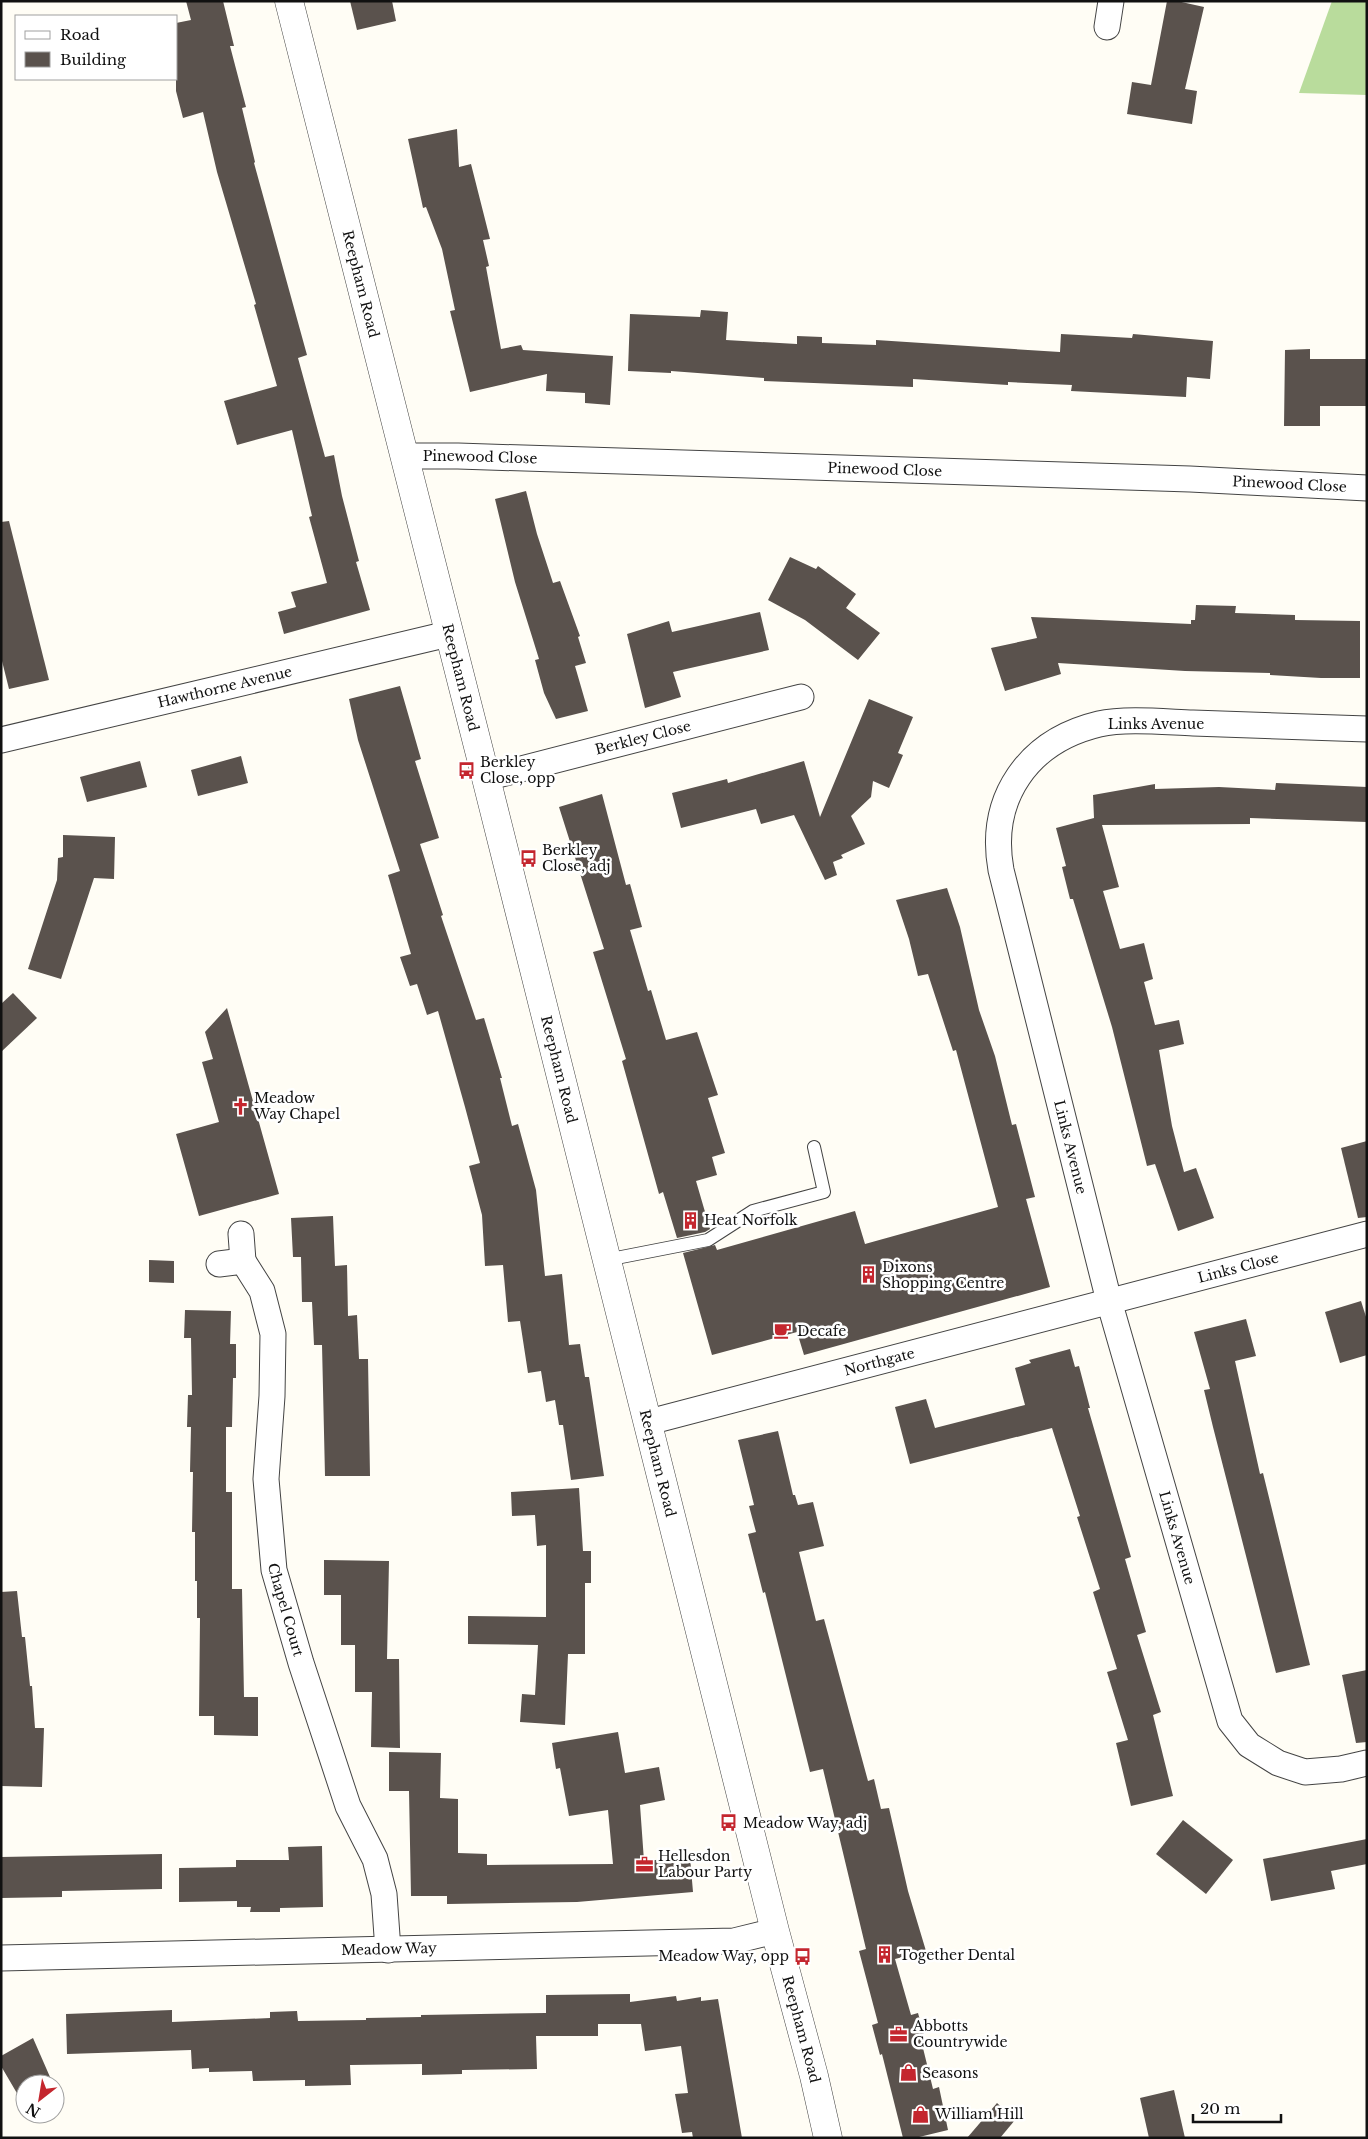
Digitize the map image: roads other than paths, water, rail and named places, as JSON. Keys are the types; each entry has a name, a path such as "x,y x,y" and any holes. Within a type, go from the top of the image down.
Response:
{"street":[{"name":"Reepham Road","path":"289,1 606,1260 649,1422 775,1931 814,2076 828,2138"},
{"path":"1107,27 1111,1"},
{"name":"Pinewood Close","path":"404,456 468,456 1180,479 1367,488"},
{"name":"Hawthorne Avenue","path":"1,740 448,634"},
{"name":"Berkley Close","path":"486,778 801,697"},
{"name":"Links Avenue","path":"1367,729 1142,721 1100,723 1071,732 1041,750 1020,772 1006,800 997,849 1110,1301 1230,1721 1249,1745 1278,1763 1305,1772 1341,1769 1367,1763"},
{"name":"Chapel Court","path":"241,1234 231,1262 262,1291 272,1334 272,1396 266,1480 274,1570 301,1663 348,1806 374,1859 384,1894 388,1950"},
{"name":"Links Close","path":"1110,1301 1367,1234"},
{"name":"Northgate","path":"649,1422 1110,1301"},
{"name":"Meadow Way","path":"1,1958 388,1950 734,1940 775,1931"}],"lane":[{"path":"606,1260 708,1240 753,1211 824,1192 814,1148"}],"place":[{"name":"Berkley Close, opp","path":"466,770"},
{"name":"Berkley Close, adj","path":"528,858"},
{"name":"Meadow Way Chapel","path":"240,1106"},
{"name":"Heat Norfolk","path":"690,1220"},
{"name":"Dixons Shopping Centre","path":"868,1275"},
{"name":"Decafe","path":"783,1331"},
{"name":"Meadow Way, adj","path":"729,1823"},
{"name":"Hellesdon Labour Party","path":"644,1864"},
{"name":"Together Dental","path":"885,1955"},
{"name":"Meadow Way, opp","path":"803,1956"},
{"name":"Abbotts Countrywide","path":"899,2034"},
{"name":"Seasons","path":"908,2073"},
{"name":"William Hill","path":"921,2114"}]}
